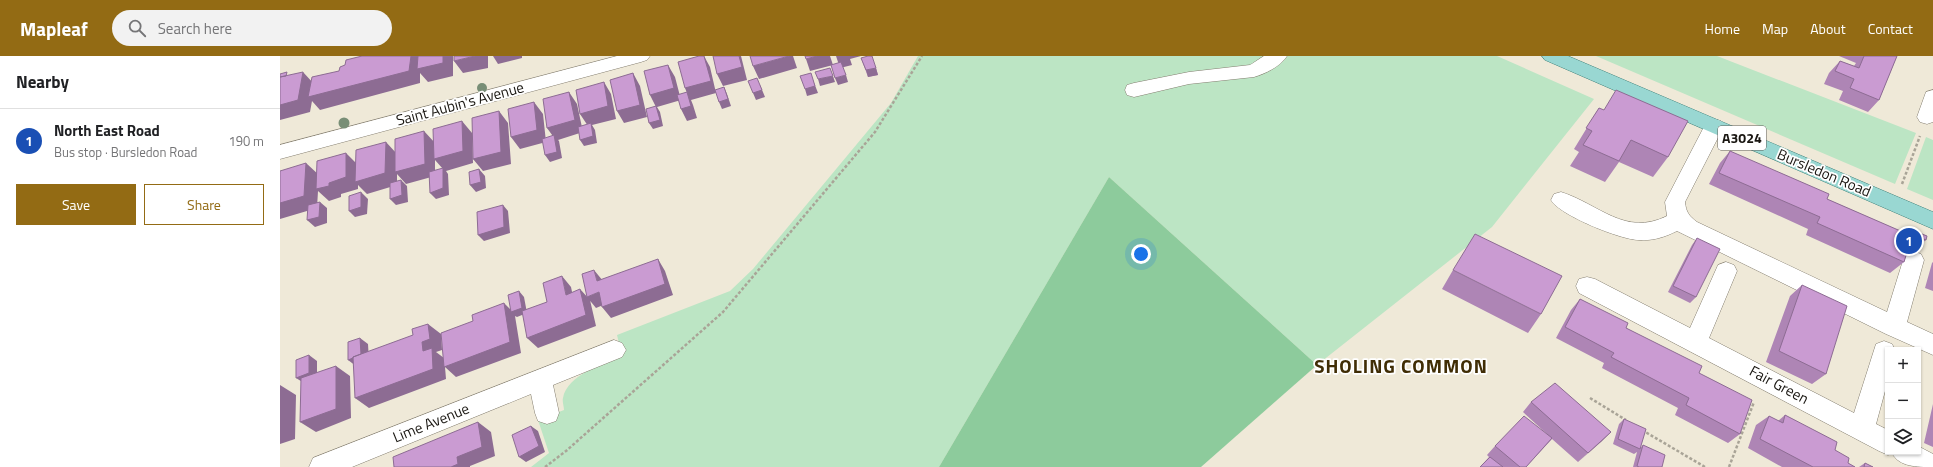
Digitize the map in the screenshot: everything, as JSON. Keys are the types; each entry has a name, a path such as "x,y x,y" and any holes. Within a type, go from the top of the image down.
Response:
{"main road":[{"name":"Bursledon Road","path":"1551,56 1933,221"}],"street":[{"name":"Saint Aubin's Avenue","path":"280,152 640,56"},
{"path":"1134,90 1189,78 1254,71 1278,56"},
{"path":"1927,117 1933,97"},
{"path":"1714,126 1676,202 1675,211 1679,220 1690,228 1933,345"},
{"path":"1560,200 1612,225 1629,231 1647,232 1664,228 1679,220"},
{"path":"1894,327 1913,260"},
{"path":"1696,342 1726,272"},
{"name":"Fair Green","path":"1587,286 1885,441"},
{"name":"Lime Avenue","path":"322,467 614,350"},
{"path":"1862,429 1884,351"},
{"path":"540,380 547,413"},
{"path":"1910,455 1932,467"}],"path":[{"path":"545,467 566,451 723,312 875,132 922,56"},
{"path":"1900,189 1927,117"},
{"path":"1729,467 1763,377"},
{"path":"1590,398 1630,423"},
{"path":"1637,427 1705,467"}],"green space":[{"path":"918,56 1497,56 1594,99 1492,227 1317,365 1109,177 939,467 531,467 549,453 538,420 564,410 563,398 571,383 579,376 596,366 622,356 617,335 730,291 753,269 891,103"},
{"path":"1596,56 1717,56 1916,133 1895,184"},
{"path":"1926,137 1933,140 1933,200 1907,189"},
{"path":"1109,177 1317,365 1201,467 939,467"}],"building":[{"path":"362,56 411,56 409,71 308,97 312,77 339,71 340,67 345,65 346,60"},
{"path":"418,56 443,56 443,63 417,69"},
{"path":"454,56 475,56 454,61"},
{"path":"704,56 711,81 685,88 678,62"},
{"path":"713,56 739,56 742,67 717,74"},
{"path":"750,56 789,56 753,66"},
{"path":"805,56 817,56 806,59"},
{"path":"872,56 876,68 866,70 861,58"},
{"path":"1864,56 1897,56 1879,100 1850,88 1854,79 1835,71 1840,61 1859,68"},
{"path":"841,62 846,75 835,78 831,65"},
{"path":"668,65 674,88 650,95 644,71"},
{"path":"830,68 833,76 818,79 815,72"},
{"path":"287,72 286,76 280,77 280,74"},
{"path":"303,72 298,100 280,105 280,77"},
{"path":"633,73 640,105 617,111 610,80"},
{"path":"811,73 815,86 805,89 800,76"},
{"path":"757,78 762,90 753,93 748,81"},
{"path":"604,82 608,106 580,114 576,90"},
{"path":"724,87 728,99 719,102 715,90"},
{"path":"1616,90 1688,121 1668,157 1631,140 1619,161 1583,145 1592,131 1586,128 1599,108 1604,110"},
{"path":"569,92 575,120 547,128 543,99"},
{"path":"687,92 691,106 681,109 677,95"},
{"path":"534,102 537,130 511,137 508,109"},
{"path":"656,106 660,120 649,123 646,109"},
{"path":"499,111 501,152 473,159 472,118"},
{"path":"462,121 463,151 434,159 433,129"},
{"path":"591,123 593,136 580,140 578,127"},
{"path":"424,131 425,164 395,172 395,139"},
{"path":"554,135 557,152 545,155 542,139"},
{"path":"386,142 385,173 355,182 356,150"},
{"path":"1730,151 1829,194 1827,199 1912,236 1904,262 1817,223 1820,217 1719,173"},
{"path":"346,153 346,177 329,183 329,186 316,189 317,161"},
{"path":"306,163 304,196 280,203 280,171"},
{"path":"443,168 443,188 430,193 429,172"},
{"path":"479,169 481,182 470,185 469,172"},
{"path":"401,180 402,195 390,199 390,183"},
{"path":"361,192 361,207 349,211 349,196"},
{"path":"320,202 319,217 307,220 308,205"},
{"path":"503,205 504,227 478,235 477,212"},
{"path":"1907,228 1927,236 1926,240 1906,231"},
{"path":"1475,234 1562,276 1541,314 1453,270"},
{"path":"1697,238 1720,249 1696,297 1673,286"},
{"path":"658,259 665,284 602,307 599,292 587,297 582,274 594,270 597,281"},
{"path":"562,276 566,295 580,289 586,315 527,338 522,311 547,302 543,283"},
{"path":"1802,285 1847,306 1826,374 1779,351"},
{"path":"519,291 522,308 511,312 508,295"},
{"path":"1580,299 1628,323 1626,328 1702,366 1699,373 1752,400 1740,434 1686,405 1689,398 1611,357 1614,353 1565,327"},
{"path":"504,303 510,342 444,367 441,333 473,321 472,315"},
{"path":"428,324 430,339 422,342 423,351 432,348 433,369 355,398 353,357 413,335 412,329"},
{"path":"360,338 361,354 348,360 348,342"},
{"path":"309,355 309,373 296,378 296,360"},
{"path":"336,366 336,409 300,422 301,378"},
{"path":"1555,383 1611,432 1588,453 1531,402"},
{"path":"1785,415 1837,442 1835,450 1849,458 1848,463 1855,467 1813,467 1760,439 1769,416 1783,423"},
{"path":"1524,416 1552,438 1526,467 1520,467 1495,446"},
{"path":"1624,419 1646,429 1640,449 1618,439"},
{"path":"478,422 482,447 457,457 458,464 451,467 394,467 393,457"},
{"path":"531,426 539,446 519,457 512,435"},
{"path":"1643,445 1665,455 1662,467 1637,466"},
{"path":"1490,457 1503,467 1480,467"},
{"path":"1865,463 1873,467 1864,467"}],"place":[{"name":"North East Road","path":"1909,241"}],"district":[{"name":"SHOLING COMMON","path":"1401,366"}]}
